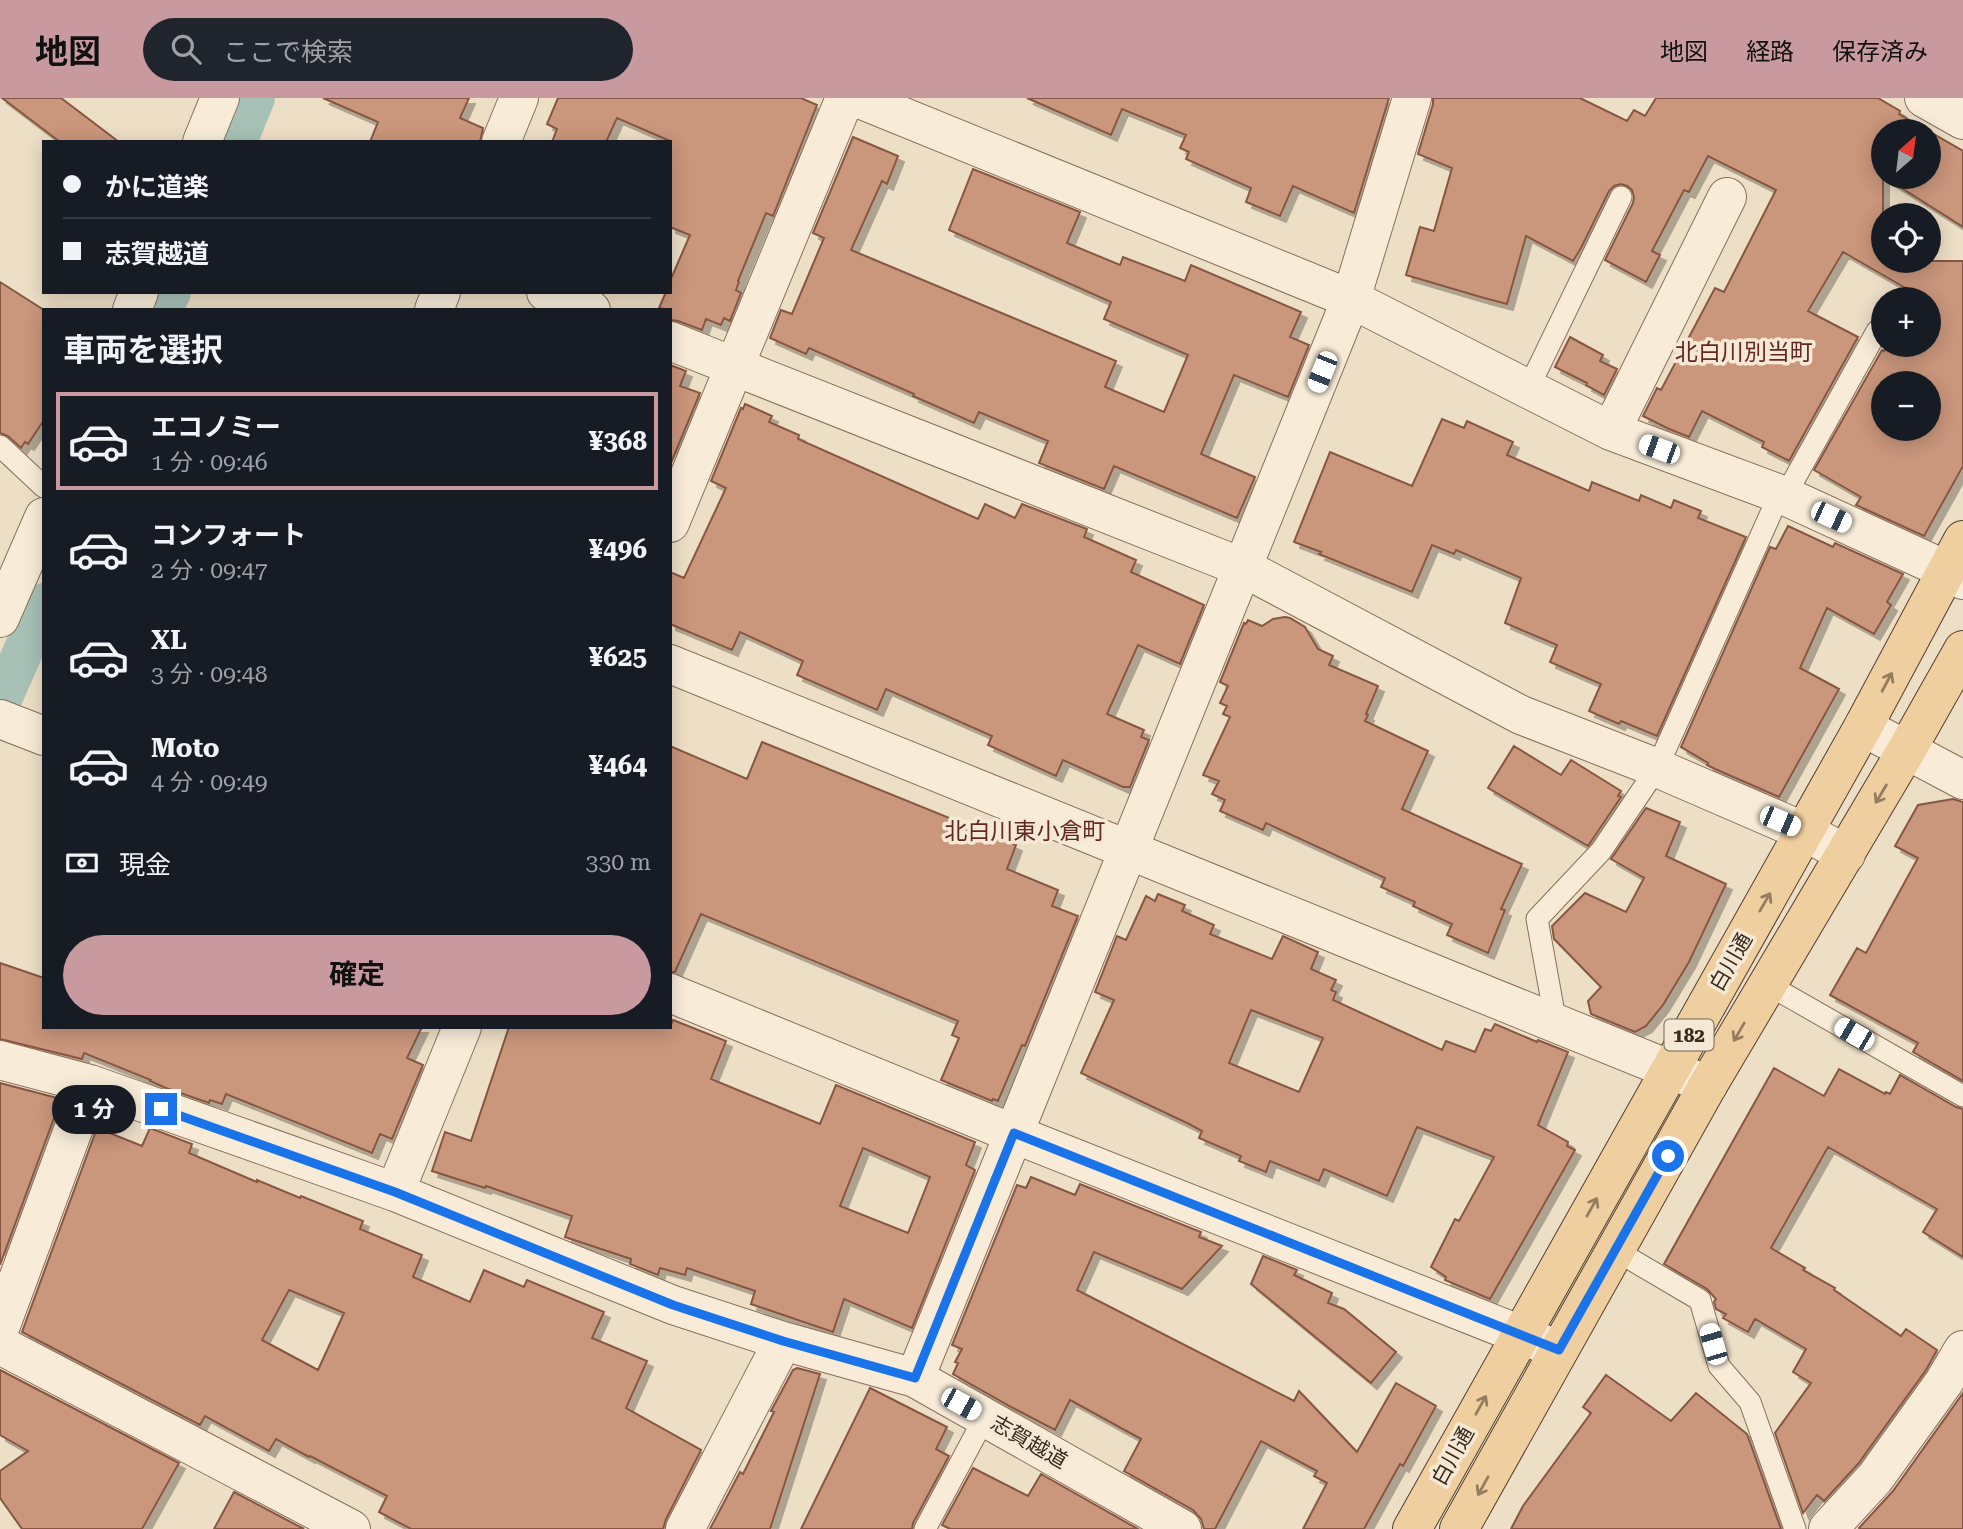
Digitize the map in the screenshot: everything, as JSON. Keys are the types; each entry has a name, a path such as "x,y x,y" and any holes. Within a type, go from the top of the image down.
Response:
{"main road":[{"name":"白川通","path":"1412,1529 1957,563"},
{"name":"白川通","path":"1459,1529 1708,1085 1846,854 1963,650"}],"street":[{"path":"203,140 220,98"},
{"path":"502,140 519,98"},
{"path":"672,518 845,98"},
{"path":"857,98 1352,299 1611,432 1782,494 1957,563"},
{"path":"915,1378 1352,299 1412,98"},
{"path":"1611,432 1727,197"},
{"path":"551,294 586,308"},
{"path":"672,342 1244,568 1521,715 1657,768 1805,832 1846,854"},
{"path":"0,618 42,522"},
{"path":"672,665 1708,1085"},
{"path":"0,719 42,735"},
{"path":"1863,727 1963,780"},
{"path":"672,994 1559,1350"},
{"path":"395,1192 462,1029"},
{"name":"志賀越道","path":"0,1060 90,1084 395,1192 673,1305 783,1341 915,1378 1182,1529"},
{"path":"0,1328 90,1084"},
{"path":"685,1529 783,1341"},
{"path":"0,1345 351,1529"},
{"path":"1828,1529 1875,1478 1944,1382 1963,1350"}],"lane":[{"path":"1528,389 1621,197"},
{"path":"1556,1024 1537,919 1601,851 1657,768 1782,494 1871,341"},
{"path":"0,446 42,485"},
{"path":"1767,984 1963,1096"},
{"path":"1615,1250 1700,1300 1719,1366 1750,1402 1795,1529"},
{"path":"925,1529 985,1417"}],"building":[{"path":"2,98 61,98 116,140 57,140"},
{"path":"323,98 469,98 460,118 483,128 480,140 371,140 378,122"},
{"path":"558,98 801,98 817,105 773,216 766,213 738,281 736,290 741,293 730,321 724,318 721,325 706,319 702,330 672,320 672,308 659,308 665,294 672,294 672,276 690,235 672,228 672,140 617,118 607,140 553,140 557,129 547,124"},
{"path":"1027,98 1389,98 1354,213 1293,186 1280,216 1246,202 1251,188 1186,159 1189,152 1180,148 1186,135 1122,109 1111,135"},
{"path":"1433,98 1580,98 1627,121 1634,110 1645,116 1656,98 1878,98 1900,111 1899,114 1908,119 1871,119 1871,189 1883,189 1883,203 1871,203 1871,268 1843,252 1808,311 1858,337 1789,461 1762,447 1764,442 1702,411 1689,437 1643,416 1657,388 1661,390 1715,288 1724,292 1776,190 1708,156 1689,192 1684,190 1652,251 1660,255 1646,282 1605,260 1634,197 1627,186 1614,186 1573,261 1526,236 1507,304 1406,275 1420,227 1434,231 1452,168 1418,154"},
{"path":"853,137 898,156 887,184 882,181 851,250 1116,361 1105,387 1164,412 1188,355 1104,319 1111,302 949,230 973,169 1080,212 1067,243 1120,265 1123,257 1185,281 1191,265 1301,312 1290,337 1309,345 1288,397 1234,375 1201,454 1255,477 1237,518 1114,466 1104,489 1039,463 1048,441 979,412 974,423 809,348 806,354 770,338 781,310 792,314 824,238 813,233"},
{"path":"1941,138 1963,151 1963,227 1941,213 1941,203 1925,203 1903,189 1941,189"},
{"path":"1941,261 1963,261 1963,466 1924,536 1856,505 1861,497 1814,470 1878,357 1941,357 1941,287 1904,287 1880,273 1941,273"},
{"path":"0,282 42,309 42,423 28,444 25,442 21,448 8,436 0,433"},
{"path":"1570,337 1603,355 1600,361 1617,369 1604,395 1555,367"},
{"path":"672,366 686,371 680,386 700,393 672,461"},
{"path":"745,404 772,416 769,422 799,435 798,439 978,519 985,504 1015,518 1022,504 1087,529 1084,537 1136,560 1131,572 1204,605 1180,664 1138,645 1107,714 1144,730 1141,737 1149,740 1130,787 1123,787 1063,760 1056,776 988,745 992,736 886,689 877,710 797,675 803,661 740,632 732,650 672,625 672,573 684,578 726,488 711,481 741,408 743,409"},
{"path":"1442,419 1464,428 1467,421 1513,442 1507,455 1589,491 1592,482 1639,501 1641,495 1671,508 1674,500 1701,511 1698,518 1746,537 1657,736 1589,711 1601,684 1550,662 1557,645 1505,623 1521,578 1456,550 1454,554 1432,545 1412,592 1294,542 1330,452 1412,486"},
{"path":"1788,526 1833,547 1835,543 1903,574 1887,602 1891,605 1874,634 1827,608 1800,668 1839,689 1779,797 1707,765 1708,763 1681,747 1770,547 1776,549"},
{"path":"1285,617 1305,627 1318,649 1333,656 1329,665 1378,686 1365,721 1428,751 1402,809 1522,864 1501,909 1505,910 1488,953 1447,935 1452,924 1413,906 1415,902 1381,887 1385,878 1266,823 1263,830 1220,811 1225,800 1212,794 1219,781 1203,775 1230,717 1223,714 1227,706 1220,703 1228,686 1220,682 1244,623 1248,620 1262,626 1273,619"},
{"path":"762,742 1016,845 1007,869 1058,890 1052,906 1078,916 1025,1046 1022,1045 998,1101 941,1080 959,1038 952,1035 958,1021 701,914 675,972 672,972 672,747 747,779"},
{"path":"1514,746 1561,775 1571,760 1621,791 1618,796 1621,797 1588,846 1488,788"},
{"path":"1953,799 1963,802 1963,1081 1913,1052 1918,1043 1830,995 1857,948 1866,953 1918,858 1895,846 1918,805"},
{"path":"1646,808 1680,822 1666,856 1726,884 1689,962 1663,1005 1646,1026 1635,1032 1591,1014 1588,1001 1601,987 1554,939 1552,926 1585,893 1626,912 1644,878 1611,859"},
{"path":"1158,894 1185,905 1182,911 1214,925 1210,934 1272,959 1283,936 1318,952 1311,969 1336,980 1331,990 1336,992 1333,1000 1442,1050 1446,1041 1475,1052 1485,1029 1491,1031 1495,1024 1568,1052 1538,1125 1568,1142 1567,1146 1575,1150 1490,1299 1445,1280 1446,1277 1431,1267 1455,1219 1459,1221 1494,1157 1417,1127 1387,1196 1324,1169 1319,1181 1270,1161 1266,1172 1239,1161 1241,1156 1199,1138 1202,1131 1189,1124 1081,1073 1114,1000 1095,992 1117,936 1126,940 1146,896 1155,901","holes":["1251,1010 1323,1038 1299,1092 1229,1063"]},
{"path":"0,963 42,977 42,1029 421,1029 407,1058 423,1065 392,1139 380,1134 372,1153 226,1094 222,1104 210,1100 209,1103 84,1053 82,1059 0,1039"},
{"path":"673,1020 726,1041 711,1079 820,1124 836,1085 975,1142 966,1165 975,1170 912,1328 844,1299 833,1332 751,1304 755,1291 687,1268 685,1275 660,1268 658,1275 630,1264 631,1259 565,1237 572,1216 486,1186 485,1188 432,1171 445,1132 471,1141 508,1029 672,1029","holes":["863,1148 930,1177 908,1233 840,1206"]},
{"path":"1774,1068 1824,1096 1839,1069 1885,1094 1890,1094 1900,1075 1963,1109 1963,1257 1923,1232 1937,1209 1828,1147 1771,1248 1835,1288 1834,1290 1901,1336 1906,1329 1937,1350 1926,1370 1858,1464 1824,1501 1817,1495 1803,1513 1775,1433 1811,1383 1793,1372 1806,1349 1755,1319 1748,1332 1723,1318 1726,1314 1716,1309 1716,1299 1707,1289 1664,1264"},
{"path":"0,1083 61,1099 0,1265"},
{"path":"97,1128 142,1146 150,1128 192,1144 189,1153 257,1182 363,1221 360,1229 422,1255 413,1277 470,1302 484,1270 524,1287 527,1280 604,1312 592,1338 647,1361 626,1408 701,1450 663,1529 411,1529 379,1512 387,1496 310,1456 276,1439 269,1451 205,1416 200,1425 22,1332","holes":["289,1290 344,1313 318,1370 262,1340"]},
{"path":"1031,1177 1075,1195 1080,1184 1201,1232 1199,1237 1222,1246 1182,1289 1094,1252 1077,1290 1294,1401 1299,1391 1357,1452 1396,1383 1436,1406 1364,1529 1303,1529 1327,1483 1314,1476 1317,1471 1261,1441 1215,1529 1204,1529 1201,1519 1193,1510 1124,1471 1141,1439 1070,1400 1055,1430 953,1374 958,1363 955,1362 962,1349 952,1345 1017,1185 1026,1188"},
{"path":"1263,1256 1297,1270 1294,1275 1332,1293 1328,1303 1344,1309 1396,1352 1371,1383 1251,1284"},
{"path":"797,1368 820,1374 770,1529 710,1529 740,1472 743,1474 774,1412 771,1411 793,1370"},
{"path":"0,1370 179,1463 142,1529 22,1529 0,1498 0,1471 28,1451 0,1435"},
{"path":"1606,1375 1671,1421 1696,1393 1747,1434 1781,1529 1511,1529 1523,1506 1591,1413 1583,1407"},
{"path":"870,1388 947,1427 936,1449 949,1456 912,1529 801,1529"},
{"path":"1963,1393 1963,1529 1860,1529 1893,1491"},
{"path":"973,1468 1028,1496 1041,1474 1138,1529 950,1529 942,1525"},
{"path":"234,1492 304,1529 214,1529"}],"waterway":[{"path":"238,140 255,98"},
{"path":"163,308 170,294"},
{"path":"0,704 42,608"}],"district":[{"name":"北白川別当町","path":"1744,352"},
{"name":"北白川東小倉町","path":"1025,831"}],"route":[{"path":"161,1109 395,1192 673,1305 783,1341 915,1378 1014,1133 1559,1350 1668,1156"}]}
